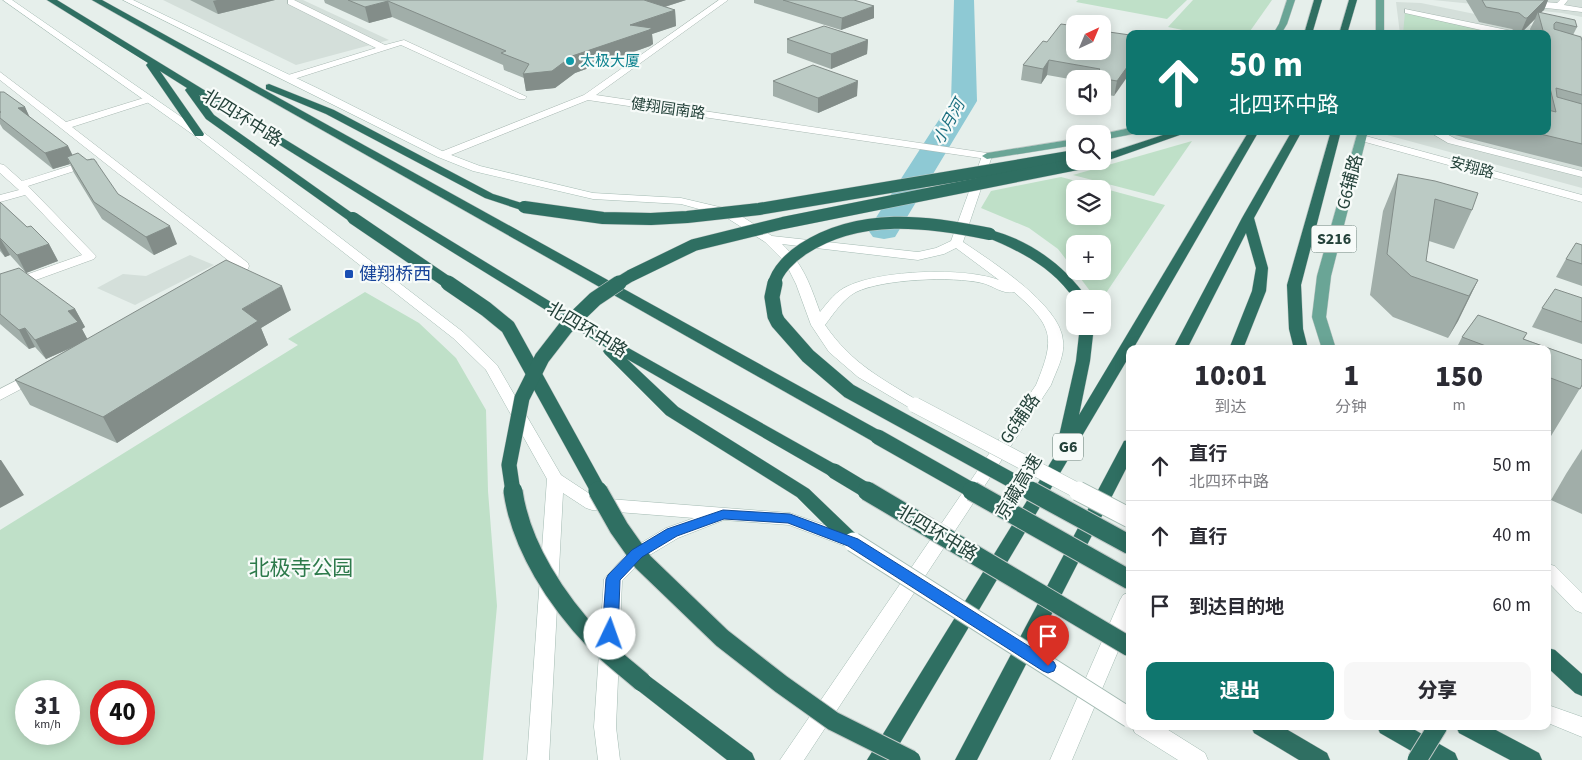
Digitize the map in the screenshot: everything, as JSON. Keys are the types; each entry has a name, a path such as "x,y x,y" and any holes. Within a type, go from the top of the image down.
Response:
{"highway":[{"name":"北四环中路","path":"51,0 595,335 834,471 1126,645"},
{"name":"北四环中路","path":"96,0 1126,578"},
{"path":"1311,0 1314,19"},
{"path":"1310,30 1318,0"},
{"path":"1344,30 1353,0"},
{"path":"1350,14 1353,30"},
{"path":"146,58 199,134"},
{"path":"206,60 330,112 489,196 524,207 568,215 615,219 708,215 759,210 1066,158"},
{"path":"185,83 210,117 508,327 619,528 643,562 722,638 781,684 833,721 911,760"},
{"path":"1111,156 1177,135"},
{"name":"京藏高速","path":"1128,345 1252,135"},
{"path":"1182,345 1248,218 1295,135"},
{"path":"1301,345 1296,329 1294,285 1335,135"},
{"path":"1111,149 1166,140"},
{"path":"744,760 672,706 596,642 563,601 534,558 516,511 509,465 522,398 542,358 566,327 595,299 630,276 694,245 783,223 1066,166"},
{"path":"1238,345 1259,291 1262,268 1248,218"},
{"path":"1075,290 1071,283 1050,263 1022,247 990,234 948,225 910,222 867,224 830,234 800,249 778,272 771,295 775,318 794,343 819,369 849,391 1126,544"},
{"path":"595,335 672,411 803,493 853,542"},
{"path":"1062,458 1083,361 1086,335"},
{"name":"京藏高速","path":"878,760 1062,458 1126,349"},
{"path":"966,760 1126,453"},
{"path":"1551,659 1582,687"},
{"path":"1269,730 1314,757"},
{"path":"1395,730 1447,760"},
{"path":"1417,760 1436,730"},
{"path":"1475,730 1531,760"}],"main road":[{"path":"1279,30 1291,0"},
{"path":"1380,0 1380,30"},
{"path":"1111,135 1126,132"},
{"name":"G6辅路","path":"1328,345 1319,317 1324,276 1362,135"},
{"path":"986,156 1066,143"}],"street":[{"name":"北四环中路","path":"7,0 199,134 458,335 492,368 555,479 592,504 790,519 853,542 1126,715"},
{"path":"127,0 442,155 477,169 593,196 680,201 728,213 770,239 791,260 803,284 818,325 834,349 863,374 915,404 1126,516"},
{"path":"442,155 587,97 724,0"},
{"path":"1494,0 1562,3 1582,10"},
{"path":"291,2 384,48"},
{"path":"1408,12 1493,30"},
{"path":"288,78 402,42 522,97"},
{"path":"0,75 24,98 64,126 243,266 208,284"},
{"name":"健翔园南路","path":"587,97 986,156"},
{"path":"64,126 150,99"},
{"name":"安翔路","path":"1362,135 1582,199"},
{"path":"1439,135 1452,141 1582,174"},
{"path":"770,239 918,256 940,251 957,242 986,156"},
{"path":"0,199 24,188 105,158"},
{"path":"0,167 24,188 90,256 0,288"},
{"name":"G6辅路","path":"791,760 1043,385 1055,354 1056,336 1046,318 1029,297 957,242"},
{"path":"818,325 834,304 851,290 872,282 887,280 956,276 979,278 1029,297"},
{"path":"0,395 43,372"},
{"path":"538,760 555,479"},
{"path":"609,760 605,727 613,579 637,554 672,533 723,514"},
{"path":"1551,574 1582,606"},
{"path":"1061,760 1126,609"},
{"path":"1551,715 1582,727"},
{"path":"1149,730 1196,759"}],"shaded area":[{"path":"163,0 303,0 389,40 296,65"},
{"path":"1433,0 1582,0 1582,17 1562,13"},
{"path":"1396,2 1421,3 1582,36 1582,188 1387,135 1551,135 1551,30 1400,30"},
{"path":"190,255 214,265 135,305 97,288 123,274 146,276"}],"green space":[{"path":"1078,0 1187,0 1167,19 1076,2"},
{"path":"1193,0 1272,0 1251,30 1183,30 1168,27"},
{"path":"1405,12 1489,30 1403,30"},
{"path":"1192,141 1154,196 1111,185 1111,180 1092,180 1073,175 1090,170 1111,170 1111,164"},
{"path":"1061,177 1072,180 1066,180 1066,225 1111,225 1111,190 1165,205 1108,290 1089,290 1082,280 1111,280 1111,235 1066,235 1066,260 1058,249 1029,228 981,208 991,191"},
{"name":"北极寺公园","path":"365,292 419,323 456,358 486,410 488,491 497,606 483,760 0,760 0,530 298,345 288,339"}],"building":[{"path":"348,0 644,0 675,10 630,25 652,28 572,56 552,71 523,74 529,64 501,53 506,51 388,1 365,7"},
{"path":"783,0 854,0 874,6 842,18"},
{"path":"1482,0 1545,0 1525,18 1519,13 1486,7"},
{"path":"1538,12 1575,20 1577,27 1556,22 1554,29 1581,37 1582,95 1556,88 1557,97 1582,104 1582,144 1545,135 1551,135 1551,111 1556,112 1551,92 1551,30 1543,30"},
{"path":"1061,24 1066,25 1066,60 1111,60 1111,32 1126,34 1126,69 1117,81 1111,80 1111,70 1099,70 1049,60 1043,69 1023,65 1043,41 1047,42"},
{"path":"824,26 868,40 831,54 787,39"},
{"path":"813,65 858,81 818,98 773,81"},
{"path":"0,92 4,92 25,107 18,108 68,146 45,153 0,118"},
{"path":"78,153 87,160 94,159 118,194 170,226 146,237 94,202 67,157"},
{"path":"1398,174 1435,181 1478,193 1472,210 1435,199 1426,261 1478,280 1469,296 1411,276 1387,254"},
{"path":"0,202 27,227 31,226 49,244 17,255 0,238"},
{"path":"1576,243 1582,245 1582,264 1566,259"},
{"path":"226,260 282,286 242,309 258,321 103,417 15,380"},
{"path":"19,268 75,309 68,311 78,322 35,340 25,328 19,330 0,314 0,274"},
{"path":"1555,289 1582,298 1582,322 1542,308"},
{"path":"1478,315 1527,333 1523,339 1540,345 1483,345 1462,337"},
{"path":"1551,349 1582,360 1582,385 1580,389 1551,378"}],"waterway":[{"name":"小月河","path":"884,230 964,101 964,0"}],"place":[{"name":"太极大厦","path":"570,61"},
{"name":"健翔桥西","path":"349,274"}],"route":[{"path":"610,634 613,579 637,554 672,533 723,514 790,519 853,542 1048,666"}]}
